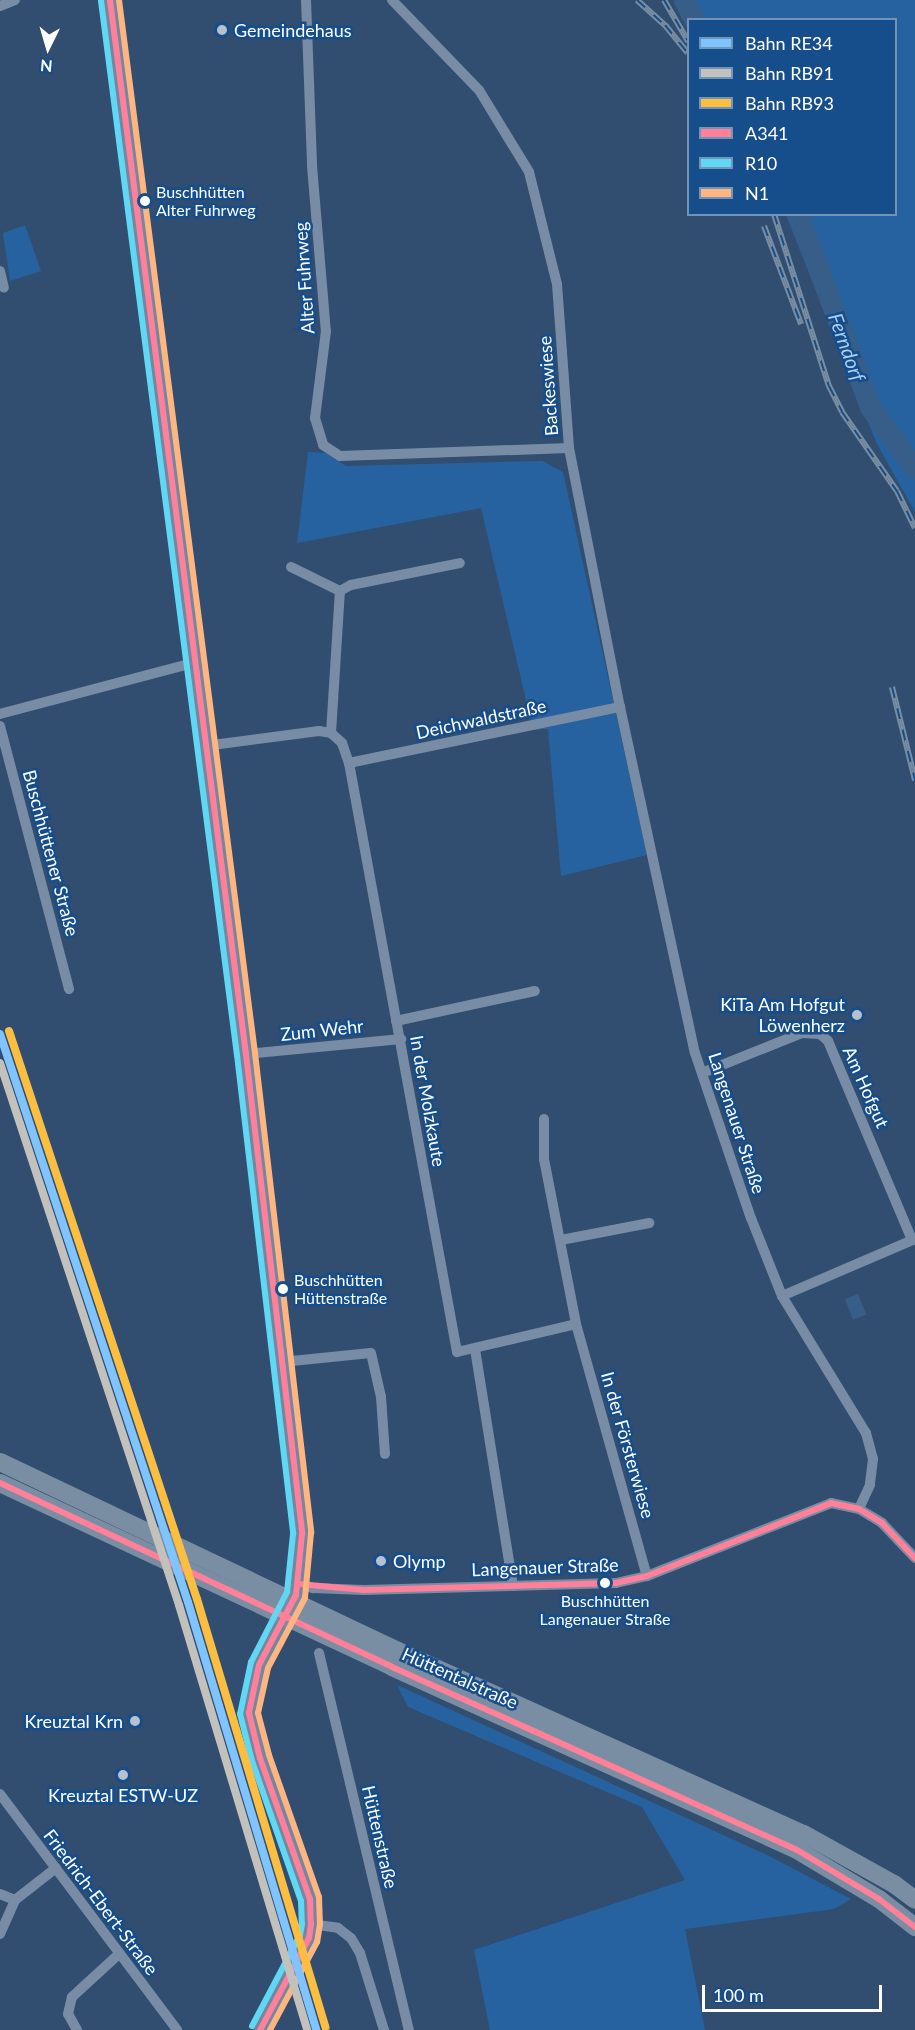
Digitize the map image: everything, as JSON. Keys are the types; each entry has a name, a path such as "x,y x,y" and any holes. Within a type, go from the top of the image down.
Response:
{"highway":[{"name":"Hüttentalstraße","path":"0,1462 395,1659 796,1850 879,1899 915,1927"},
{"name":"Hüttentalstraße","path":"0,1484 395,1659 804,1834 894,1884 915,1900"}],"main road":[{"path":"110,0 193,663 246,1054 302,1534 299,1584 259,1665 249,1713 260,1758 310,1899 311,1924 304,1950 260,2030"}],"street":[{"path":"0,6 15,0"},
{"name":"Alter Fuhrweg","path":"306,0 312,166 326,331 315,418 323,445 340,456 569,448"},
{"name":"Backeswiese","path":"392,0 479,90 529,172 557,284 569,448 620,707 646,815"},
{"path":"0,272 4,288"},
{"path":"340,591 351,585 460,563"},
{"path":"291,567 340,591"},
{"path":"205,746 331,733 340,591"},
{"path":"0,714 193,663"},
{"name":"Deichwaldstraße","path":"349,763 620,707"},
{"name":"Buschhüttener Straße","path":"0,726 69,989"},
{"name":"In der Molzkaute","path":"331,733 342,743 349,763 401,1039 456,1352 475,1349"},
{"name":"Langenauer Straße","path":"299,1584 313,1588 364,1590 616,1583 647,1576 831,1503 859,1509 871,1477 873,1459 866,1433 782,1296 702,1073 646,815"},
{"path":"396,1021 535,991"},
{"name":"Am Hofgut","path":"702,1073 801,1034 820,1034 828,1041 914,1240"},
{"name":"Zum Wehr","path":"246,1054 401,1039"},
{"name":"In der Försterwiese","path":"544,1119 544,1159 576,1324 647,1576"},
{"path":"561,1240 650,1223"},
{"path":"782,1296 914,1240"},
{"path":"513,1586 475,1349 576,1324"},
{"path":"282,1362 371,1353 381,1397 385,1454"},
{"path":"859,1509 882,1523 915,1558"},
{"name":"Hüttenstraße","path":"319,1653 409,2030"},
{"name":"Friedrich-Ebert-Straße","path":"0,1794 177,2030"},
{"path":"0,1934 15,1900 56,1868"},
{"path":"0,1894 15,1900"},
{"path":"311,1924 338,1928 351,1938 360,1953 384,2030"},
{"path":"77,2030 68,2014 72,1997 118,1954"}],"shaded area":[{"path":"675,0 915,0 915,512 877,444 786,216 897,216 897,18 687,18 687,25"},
{"path":"25,225 41,271 10,281 3,233"},
{"path":"308,452 326,453 346,466 542,461 563,472 647,855 561,876 548,729 533,730 481,508 297,543"},
{"path":"858,1294 866,1314 853,1320 845,1299"},
{"path":"397,1685 769,1856 851,1899 834,1909 685,1929 705,2030 490,2030 474,1950 685,1880 642,1807 408,1707"}],"waterway":[{"name":"Ferndorf","path":"684,0 693,18"},
{"name":"Ferndorf","path":"799,216 870,407 915,468"}],"railway":[{"path":"637,0 665,25 687,52"},
{"path":"664,0 687,39"},
{"path":"775,216 829,386 842,412 897,491 915,528"},
{"path":"764,226 801,324"},
{"path":"892,687 915,780"}],"rail line":[{"name":"RB93","path":"9,1031 197,1599 325,2027"},
{"name":"RE34","path":"0,1034 188,1602 316,2030"},
{"name":"RB91","path":"0,1063 179,1605 307,2030"}],"transit line":[{"name":"A341","path":"110,0 246,1054 302,1534 296,1595 259,1665 249,1713 260,1758 310,1899 311,1924 309,1938 260,2030"},
{"name":"N1","path":"119,0 255,1053 311,1533 305,1598 268,1668 258,1713 269,1755 319,1897 320,1924 317,1942 270,2030"},
{"name":"R10","path":"101,1 237,1055 293,1534 287,1592 251,1662 240,1714 252,1761 301,1901 302,1924 300,1935 252,2026"},
{"name":"A341","path":"0,1483 392,1667 797,1850 879,1899 915,1927"},
{"name":"A341","path":"299,1584 364,1590 616,1583 647,1576 831,1503 859,1509 882,1523 915,1558"}],"place":[{"name":"Gemeindehaus","path":"222,30"},
{"name":"Buschhütten Alter Fuhrweg","path":"145,201"},
{"name":"KiTa Am Hofgut Löwenherz","path":"857,1015"},
{"name":"Buschhütten Hüttenstraße","path":"283,1289"},
{"name":"Olymp","path":"381,1561"},
{"name":"Buschhütten Langenauer Straße","path":"605,1583"},
{"name":"Kreuztal Krn","path":"135,1721"},
{"name":"Kreuztal ESTW-UZ","path":"123,1775"}]}
